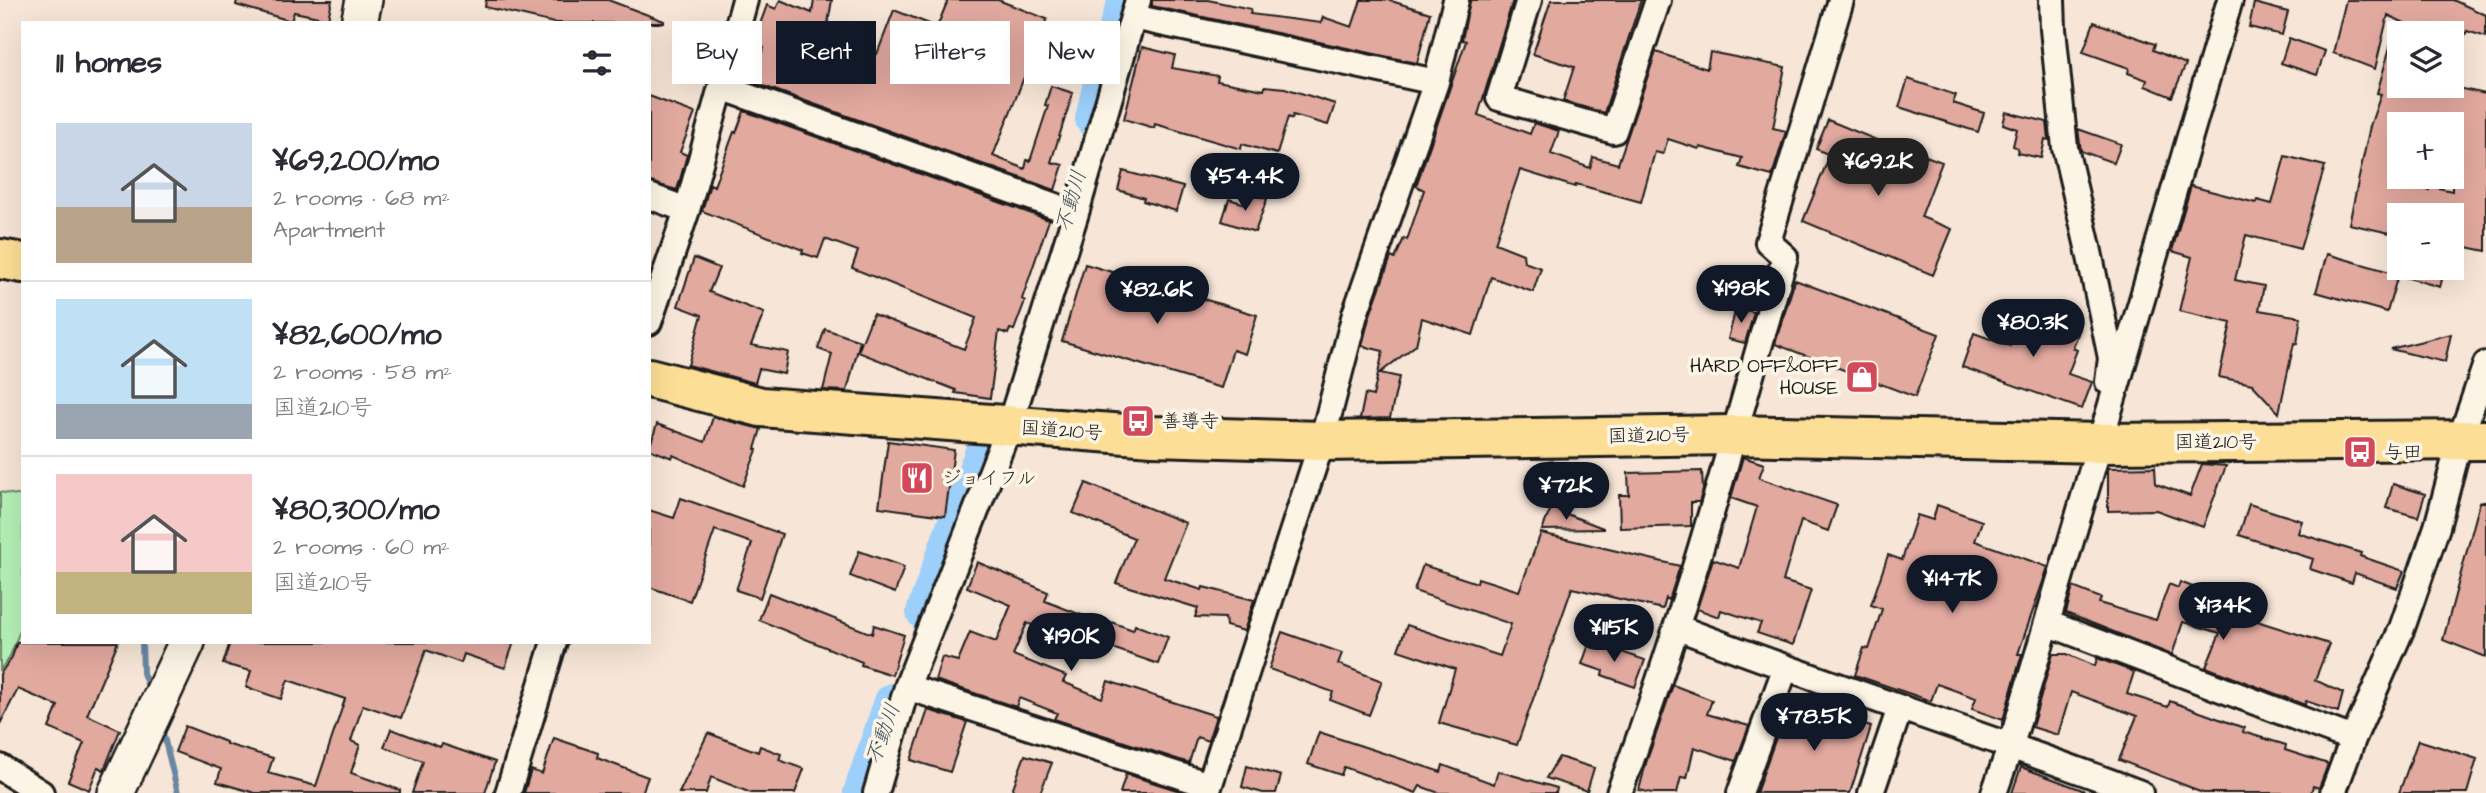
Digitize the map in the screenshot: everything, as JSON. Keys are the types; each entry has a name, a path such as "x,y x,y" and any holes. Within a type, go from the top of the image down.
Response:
{"highway":[{"path":"0,259 21,262"},
{"name":"国道210号","path":"651,379 761,407 1153,436 1322,441 1733,435 2101,443 2473,440"}],"main road":[{"path":"359,21 364,0"},
{"path":"116,793 186,644"}],"street":[{"path":"651,316 687,210 745,0"},
{"path":"907,687 1208,789 1322,441 1355,314 1436,82 1457,0"},
{"path":"1530,0 1499,98 1614,131 1658,0"},
{"path":"1619,793 1647,718 1676,627 1785,257 1768,242 1841,0"},
{"path":"2052,0 2064,148 2088,247 2110,358 2101,443"},
{"path":"1994,793 2101,443 2127,345 2230,0"},
{"path":"876,793 907,687 1009,427 1136,9 1436,82"},
{"path":"721,87 1055,206"},
{"path":"651,197 687,210"},
{"path":"2333,793 2353,739 2402,628 2437,527 2473,440 2486,363"},
{"path":"2047,624 2353,739"},
{"path":"1676,627 1785,668 2011,744 2140,793"},
{"path":"508,793 553,644"},
{"path":"1740,793 1785,668"},
{"path":"1871,793 1900,708"},
{"path":"4,774 41,793"}],"green space":[{"path":"0,492 21,496 21,628 10,656 0,670"}],"building":[{"path":"237,0 332,0 328,19 294,12 291,21 236,5"},
{"path":"486,0 608,0 664,23 545,21 485,7"},
{"path":"780,0 812,13 814,0 832,0 828,21 776,21 776,84 876,84 876,54 894,10 922,21 890,21 890,84 1010,84 1010,21 939,21 948,0 998,0 1047,19 1024,21 1024,77 993,156 1025,169 1048,106 1045,105 1051,86 1073,93 1051,162 1063,165 1055,190 758,84 762,84 764,48 761,21 767,5 776,9"},
{"path":"1152,0 1208,0 1251,9 1250,14 1321,23 1323,17 1352,27 1361,0 1388,0 1430,13 1417,63 1152,6"},
{"path":"1470,0 1513,0 1478,115 1530,134 1534,123 1559,131 1551,154 1590,168 1593,157 1618,164 1656,52 1707,69 1710,52 1785,67 1773,128 1786,131 1772,176 1739,167 1742,158 1668,139 1663,154 1655,152 1641,202 1576,184 1575,187 1520,170 1495,243 1523,254 1524,262 1541,268 1533,292 1491,277 1473,335 1422,318 1416,345 1380,373 1399,377 1390,418 1360,419 1365,394 1373,396 1383,351 1362,346 1369,318 1391,257 1395,259 1404,238 1407,240 1424,190 1416,186 1466,41 1462,40"},
{"path":"1551,0 1641,0 1604,113 1563,101 1574,67 1533,54"},
{"path":"2346,0 2453,0 2486,15 2486,37 2467,31 2464,37 2464,21 2400,21 2388,15 2375,69 2333,53"},
{"path":"2254,3 2288,12 2282,35 2249,27"},
{"path":"2094,22 2155,44 2153,50 2186,64 2172,97 2145,86 2147,80 2128,73 2129,68 2083,52"},
{"path":"2289,38 2325,51 2317,75 2281,63"},
{"path":"1142,47 1175,55 1172,68 1218,76 1217,81 1264,90 1265,86 1285,88 1335,104 1328,125 1293,115 1292,119 1288,117 1277,154 1242,144 1241,149 1155,124 1154,128 1124,119"},
{"path":"2387,58 2387,98 2464,98 2464,89 2486,94 2486,251 2464,246 2464,203 2387,203 2387,232 2349,224 2370,126 2381,94 2377,93"},
{"path":"1908,79 1956,95 1953,103 1984,113 1978,132 1899,107"},
{"path":"651,97 695,113 680,152 687,155 677,190 651,183"},
{"path":"744,111 1049,220 1014,330 1010,329 1008,334 999,331 990,398 955,393 956,390 858,352 873,314 964,349 976,318 852,268 858,251 825,239 818,258 702,211 710,184 714,186"},
{"path":"2006,112 2047,122 2049,140 2045,139 2041,158 2017,153 2018,148 2013,146 2017,129 2003,124"},
{"path":"1828,120 1886,144 1887,141 1942,162 1921,217 1952,229 1933,275 1803,221 1830,155 1816,149"},
{"path":"2078,129 2121,144 2114,163 2081,151"},
{"path":"2285,156 2325,166 2300,249 2246,235 2235,280 2264,286 2259,310 2301,317 2297,344 2294,343 2279,413 2252,384 2219,377 2231,323 2179,311 2192,257 2172,251 2191,186 2256,203 2257,200 2272,204"},
{"path":"1123,171 1183,187 1176,211 1118,190"},
{"path":"1250,193 1267,199 1255,232 1222,221 1229,199 1246,204"},
{"path":"2327,254 2387,271 2387,280 2397,280 2387,312 2316,292"},
{"path":"694,258 719,268 709,292 764,313 751,345 788,352 784,374 759,369 755,383 688,365 702,315 678,306"},
{"path":"1085,264 1257,315 1245,354 1233,350 1221,388 1062,341"},
{"path":"1795,280 1939,334 1915,397 1775,344"},
{"path":"2416,280 2442,280 2440,287"},
{"path":"2024,307 2080,328 2073,348 2077,350 2068,374 2092,382 2082,409 1962,367 1974,333 2010,346"},
{"path":"1736,308 1754,312 1745,343 1728,339"},
{"path":"825,329 860,341 847,391 823,390 832,354 818,349"},
{"path":"2451,334 2445,362 2390,349"},
{"path":"713,417 761,429 755,449 757,450 743,486 673,455 672,458 651,450 657,424 705,442"},
{"name":"ジョイフル","path":"888,441 954,450 945,516 879,507"},
{"path":"1743,457 1764,464 1759,478 1837,505 1828,531 1801,521 1783,581 1811,590 1793,645 1757,633 1761,623 1721,610 1719,617 1697,609 1713,559 1739,568 1757,507 1731,498"},
{"path":"2202,464 2226,466 2203,527 2156,510 2108,511 2108,468 2155,467 2156,484 2190,496"},
{"path":"1702,471 1703,490 1699,502 1691,502 1691,526 1620,528 1619,495 1629,495 1628,473"},
{"path":"1086,483 1186,523 1164,578 1202,590 1203,587 1254,600 1244,631 1226,626 1225,618 1195,617 1198,608 1116,583 1134,538 1073,513"},
{"path":"2393,484 2425,494 2418,517 2386,508"},
{"path":"681,498 782,534 760,598 736,590 752,543 715,530 690,601 651,588 651,511 674,518"},
{"path":"2480,502 2486,502 2486,657 2443,640"},
{"path":"2249,504 2302,521 2298,533 2361,553 2360,556 2404,571 2397,588 2355,573 2352,583 2310,569 2313,559 2239,535"},
{"path":"1937,505 1982,521 1975,541 2048,567 2018,654 2022,654 2003,720 1972,709 1976,698 1937,684 1931,701 1855,675 1864,648 1869,649 1882,609 1871,605 1888,555 1902,560 1917,515 1933,520"},
{"path":"1551,508 1603,528 1603,529 1542,530"},
{"path":"1541,533 1680,566 1669,600 1666,598 1663,609 1572,588 1517,745 1439,723 1455,669 1398,650 1407,625 1500,656 1511,624 1414,591 1423,565 1477,583 1478,578 1519,591"},
{"path":"859,551 904,567 895,593 850,576"},
{"path":"977,562 1048,592 1045,601 1102,623 1103,619 1133,630 1135,625 1168,637 1158,664 1072,634 1063,633 1062,637 1027,623 1013,655 1066,676 1063,682 1102,698 1108,681 1216,716 1208,741 1197,737 1189,763 1054,719 1057,713 1019,698 1016,707 935,680 942,657 958,661 970,632 996,642 1011,605 967,587"},
{"path":"2180,582 2210,594 2207,598 2244,612 2243,615 2329,644 2315,680 2343,693 2338,712 2306,701 2305,705 2206,667 2220,633 2183,622 2172,655 2066,613 2073,587 2101,598 2099,603 2156,620 2169,584 2178,588"},
{"path":"769,593 872,634 874,625 904,635 892,675 861,665 862,662 759,620"},
{"path":"1282,632 1342,653 1338,664 1382,681 1369,715 1330,700 1333,692 1269,669"},
{"path":"1590,641 1645,660 1635,687 1602,675 1603,671 1582,664"},
{"path":"17,642 117,644 87,715 120,730 104,770 98,767 89,790 68,781 84,743 49,728 58,706 18,689 0,724 0,674 12,657"},
{"path":"229,644 513,644 505,668 464,654 461,663 426,650 401,718 363,705 351,741 360,745 351,773 400,790 400,793 255,793 217,782 221,769 175,752 185,726 226,744 273,758 268,773 316,786 345,699 288,680 281,699 246,687 251,671 223,664"},
{"path":"2053,654 2067,654 2095,666 2097,658 2134,672 2127,694 2168,707 2170,701 2244,728 2243,732 2286,745 2285,750 2328,764 2319,788 2313,786 2311,793 2203,793 2192,789 2119,760 2137,716 2071,692 2058,735 2032,727"},
{"path":"1673,685 1712,700 1707,714 1749,726 1736,761 1694,747 1687,778 1681,777 1677,793 1639,790 1646,763"},
{"path":"1790,699 1828,708 1827,714 1871,727 1850,793 1756,793"},
{"path":"928,710 967,722 950,772 911,760"},
{"path":"391,729 440,747 442,744 495,762 485,793 412,793 423,761 384,747"},
{"path":"1319,732 1441,772 1443,765 1494,784 1498,771 1557,788 1556,793 1439,793 1420,786 1416,793 1344,767 1341,775 1308,764"},
{"path":"708,733 758,752 760,746 781,754 779,760 804,769 795,793 751,793 711,777 706,793 679,793"},
{"path":"554,738 598,753 597,758 648,777 642,793 524,793 531,770 542,774"},
{"path":"2418,740 2477,759 2467,793 2399,793"},
{"path":"1025,755 1052,763 1040,793 1011,793"},
{"path":"1559,757 1594,768 1587,791 1546,778"},
{"path":"1247,766 1281,776 1276,793 1263,793 1242,787"},
{"path":"2021,767 2085,791 2085,793 2012,793"},
{"path":"1126,774 1180,791 1120,793"}],"waterway":[{"name":"不動川","path":"1094,119 1108,57 1127,0"},
{"name":"不動川","path":"925,612 990,437"},
{"path":"142,644 143,673 150,692"},
{"name":"不動川","path":"862,793 893,702"},
{"path":"162,729 178,793"}],"place":[{"name":"HARD OFF&OFF HOUSE","path":"1862,377"},
{"name":"善導寺","path":"1138,421"},
{"name":"与田","path":"2360,452"},
{"name":"ジョイフル","path":"917,478"}]}
